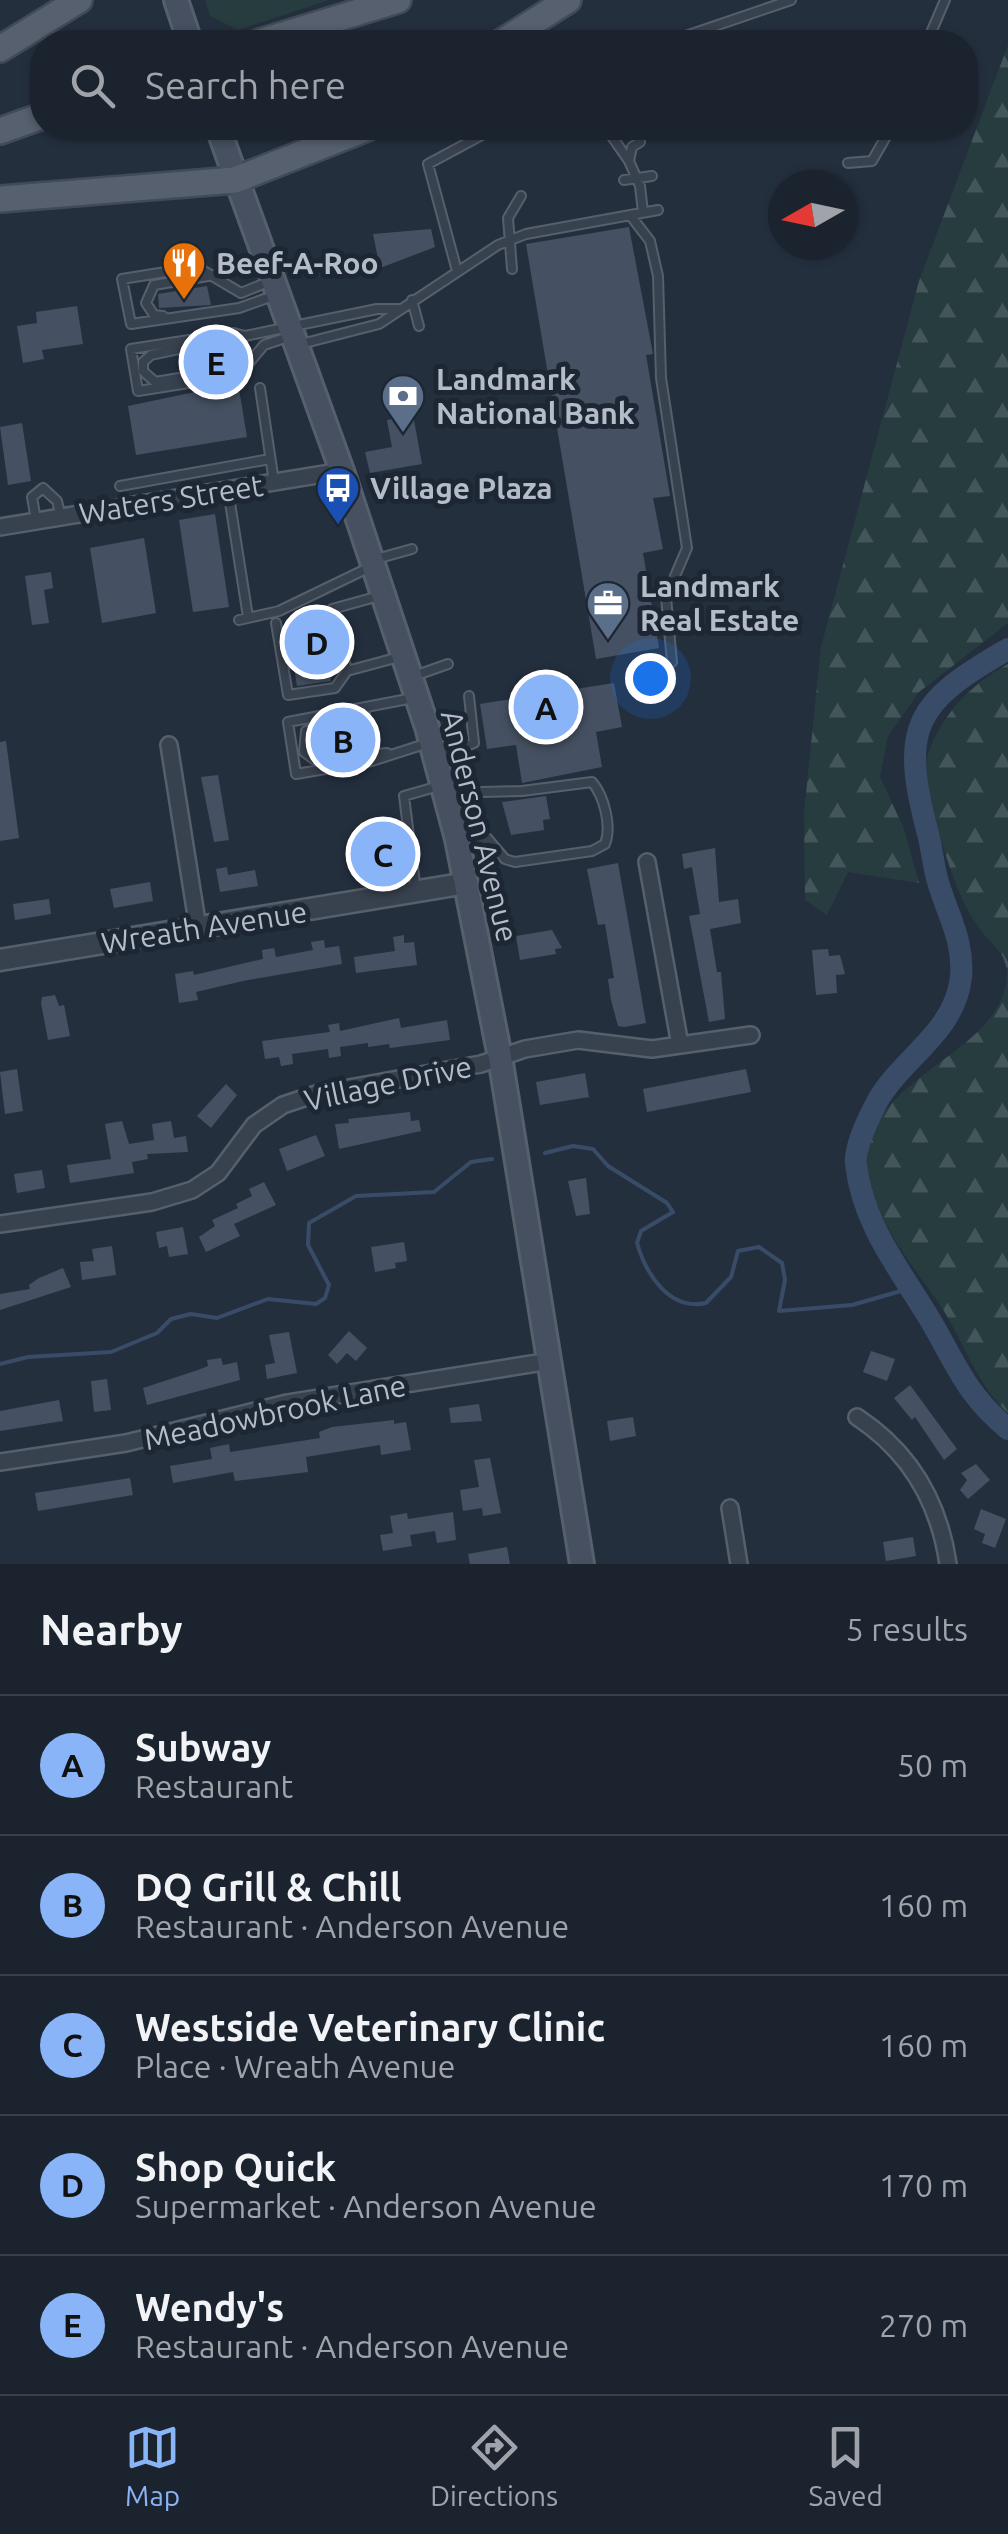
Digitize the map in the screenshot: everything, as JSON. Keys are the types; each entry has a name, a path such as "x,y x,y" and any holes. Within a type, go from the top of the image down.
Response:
{"main road":[{"path":"32,30 79,0"},
{"path":"176,0 186,30"},
{"path":"299,30 398,0"},
{"path":"521,30 568,0"},
{"path":"0,50 30,31"},
{"path":"0,131 30,120"},
{"name":"Anderson Avenue","path":"222,140 342,471 433,749 457,839 500,1057 582,1564"},
{"path":"0,199 235,180 337,140"}],"street":[{"name":"Waters Street","path":"0,527 342,471"},
{"path":"169,745 198,928"},
{"path":"648,862 680,1045"},
{"name":"Wreath Avenue","path":"0,960 467,883"},
{"name":"Village Drive","path":"0,1224 152,1202 192,1190 218,1174 254,1125 283,1106 316,1094 578,1040 652,1049 751,1035"},
{"name":"Meadowbrook Lane","path":"0,1462 126,1443 287,1403 550,1362"},
{"path":"858,1417 885,1436 932,1500 948,1564"},
{"path":"730,1508 739,1564"}],"lane":[{"path":"703,30 792,0"},
{"path":"932,30 944,0"},
{"path":"457,271 428,164 473,140"},
{"path":"614,140 638,178 643,212"},
{"path":"848,163 872,160 884,140"},
{"path":"628,160 632,147 640,142"},
{"path":"624,180 652,176"},
{"path":"512,269 508,218 521,196"},
{"path":"248,367 155,382 145,376 142,366 146,359 160,352 245,336 293,335 379,324 510,240 658,210"},
{"path":"630,215 650,241 658,276 661,378 687,548 666,596 672,662"},
{"path":"197,267 241,293 275,287 228,309 132,324 122,279 197,267"},
{"path":"214,275 154,285 146,303 160,316 228,309"},
{"path":"412,300 419,326"},
{"path":"245,336 234,333 131,349 138,391 239,375 264,345 377,308 399,309"},
{"path":"260,388 274,482"},
{"path":"120,486 270,460"},
{"path":"36,521 32,498 43,488 57,501 61,517"},
{"path":"228,490 244,618 279,612 372,563 412,548"},
{"path":"276,622 288,695 335,688 347,671 332,609 383,595"},
{"path":"347,671 410,676 448,664"},
{"path":"410,676 373,709 350,720 311,728 303,736 304,752 315,760 474,743 470,696"},
{"path":"373,709 288,722 296,774 372,762 392,753"},
{"path":"416,892 404,796 444,789 522,791 592,782 603,802 608,836 605,844 592,851 515,862 505,859 486,838 457,839"}],"green space":[{"path":"205,0 329,0 238,30 210,16"},
{"path":"1008,45 1008,623 919,692 888,736 880,777 904,829 919,883 848,872 827,915 805,900 804,813 821,647 919,281 972,140 978,140 978,125"},
{"path":"1008,664 1008,1413 986,1387 945,1314 889,1229 870,1181 869,1146 881,1117 903,1092 983,1027 1000,1002 1006,964 960,894 923,789 930,750 948,715 976,686"}],"building":[{"path":"629,227 653,354 646,355 670,496 653,498 663,549 643,553 659,648 596,659 526,244"},
{"path":"431,229 435,247 380,268 373,234"},
{"name":"Beef-A-Roo","path":"207,286 211,305 159,308 158,294"},
{"path":"77,306 83,344 42,350 44,359 23,363 17,326 37,323 36,312"},
{"path":"239,346 242,360 192,368 190,354"},
{"path":"238,383 247,437 136,455 128,406"},
{"name":"Landmark National Bank","path":"413,415 422,464 370,473 365,452 392,447 387,420"},
{"path":"22,423 31,481 8,485 0,427"},
{"path":"215,514 229,607 193,612 179,520"},
{"path":"144,538 156,613 102,623 90,548"},
{"path":"51,572 53,588 44,590 49,623 32,625 25,576"},
{"path":"320,614 331,681 297,686 286,619"},
{"path":"614,683 622,727 596,732 602,767 522,783 516,745 487,749 480,704"},
{"path":"366,724 371,747 319,752 316,736"},
{"path":"6,741 19,838 0,841 0,742"},
{"path":"218,775 229,840 214,842 201,777"},
{"path":"546,796 550,819 543,820 544,830 511,835 502,802"},
{"path":"384,841 385,846 399,847 402,861 383,864 384,871 369,874 364,844"},
{"path":"715,848 719,902 738,899 741,923 710,929 717,972 721,972 725,1019 709,1022 689,916 700,914 692,867 684,869 682,854"},
{"path":"618,863 646,1023 625,1027 618,1026 611,1000 608,979 614,978 605,924 598,925 587,869"},
{"path":"227,867 228,875 255,870 258,886 220,892 216,869"},
{"path":"150,882 153,901 114,908 110,889"},
{"path":"49,899 51,914 15,920 13,904"},
{"path":"552,930 562,948 555,949 556,954 520,960 516,936"},
{"path":"404,935 404,943 414,942 417,965 356,973 354,957 395,951 393,937"},
{"path":"324,940 325,948 339,946 342,964 196,992 198,1000 179,1003 175,974 193,971 194,975 263,959 262,950 274,948 276,957 313,950 311,942"},
{"path":"828,949 829,956 840,955 845,974 836,975 837,993 816,995 812,950"},
{"path":"55,995 59,1006 64,1005 70,1036 48,1040 41,1003 42,997"},
{"path":"399,1018 401,1028 447,1020 450,1040 390,1048 389,1044 368,1047 368,1043 340,1047 341,1056 329,1058 328,1049 292,1054 293,1064 281,1066 279,1057 265,1059 262,1041 330,1032 328,1025 339,1023 340,1031"},
{"path":"17,1069 23,1111 5,1114 0,1072"},
{"path":"746,1069 751,1092 647,1112 643,1089"},
{"path":"585,1073 589,1097 540,1105 536,1082"},
{"path":"226,1084 237,1095 211,1128 197,1116"},
{"path":"410,1112 411,1121 419,1120 421,1131 339,1149 335,1124"},
{"path":"122,1121 129,1144 154,1140 152,1124 171,1121 174,1138 186,1136 188,1152 147,1154 148,1159 132,1162 134,1173 70,1183 67,1165 111,1159 105,1124"},
{"path":"316,1135 325,1156 287,1171 279,1149"},
{"path":"42,1170 45,1188 17,1193 14,1174"},
{"path":"586,1178 590,1214 576,1216 568,1181"},
{"path":"264,1182 276,1205 234,1224 240,1236 206,1252 199,1237 215,1226 212,1220 238,1208 236,1204 252,1196 249,1189"},
{"path":"183,1227 188,1254 169,1257 167,1246 159,1248 156,1232"},
{"path":"404,1242 407,1261 395,1263 396,1268 375,1272 371,1247"},
{"path":"112,1246 116,1275 82,1280 80,1262 94,1261 92,1249"},
{"path":"63,1268 71,1287 0,1310 0,1294 30,1289 29,1285 39,1278"},
{"path":"349,1331 367,1348 356,1361 347,1353 337,1364 328,1355"},
{"path":"289,1332 297,1373 267,1379 265,1365 275,1363 269,1335"},
{"path":"871,1351 895,1359 887,1381 863,1372"},
{"path":"221,1358 223,1365 237,1362 240,1380 147,1405 143,1388 208,1366 207,1360"},
{"path":"107,1379 111,1410 94,1412 91,1381"},
{"path":"910,1385 957,1449 944,1460 915,1417 912,1420 894,1398"},
{"path":"59,1400 63,1421 0,1431 0,1411"},
{"path":"479,1404 482,1421 451,1423 449,1408"},
{"path":"633,1417 636,1436 610,1441 607,1421"},
{"path":"394,1420 394,1424 406,1422 411,1450 381,1455 380,1445 306,1457 308,1472 235,1481 233,1472 173,1483 170,1466 212,1459 210,1448 229,1444 230,1452 320,1438 319,1432 332,1427"},
{"path":"490,1458 501,1513 483,1516 482,1508 463,1511 460,1490 479,1487 474,1460"},
{"path":"976,1464 990,1480 968,1499 960,1490 967,1480 961,1473"},
{"path":"130,1478 133,1495 38,1511 35,1493"},
{"path":"981,1509 1006,1519 995,1548 982,1543 985,1534 974,1529"},
{"path":"453,1512 456,1540 437,1543 435,1531 410,1535 412,1546 383,1551 380,1535 393,1533 390,1516 407,1513 408,1519"},
{"path":"913,1537 916,1556 886,1561 883,1542"},
{"path":"507,1547 510,1564 470,1564 468,1554"}],"waterway":[{"path":"1008,649 952,685 934,702 916,741 919,795 938,882 958,940 961,977 957,996 939,1028 878,1100 856,1157 865,1205 882,1242 961,1375 980,1402 1008,1429"},
{"path":"545,1153 573,1146 593,1149 608,1166 667,1203 673,1212 641,1231 637,1243 653,1278 670,1296 681,1301 706,1303 731,1277 738,1251 759,1247 782,1263 785,1280 779,1311 852,1305 908,1289"},
{"path":"0,1364 28,1357 111,1352 157,1333 171,1319 191,1314 217,1318 268,1299 316,1304 325,1298 329,1285 308,1245 309,1223 356,1196 434,1192 471,1162 492,1159"}],"place":[{"name":"Beef-A-Roo","path":"184,301"},
{"name":"Wendy's","path":"216,362"},
{"name":"Landmark National Bank","path":"403,434"},
{"name":"Village Plaza","path":"338,526"},
{"name":"Landmark Real Estate","path":"608,641"},
{"name":"Shop Quick","path":"317,642"},
{"name":"Subway","path":"546,707"},
{"name":"DQ Grill & Chill","path":"343,740"},
{"name":"Westside Veterinary Clinic","path":"383,854"}]}
